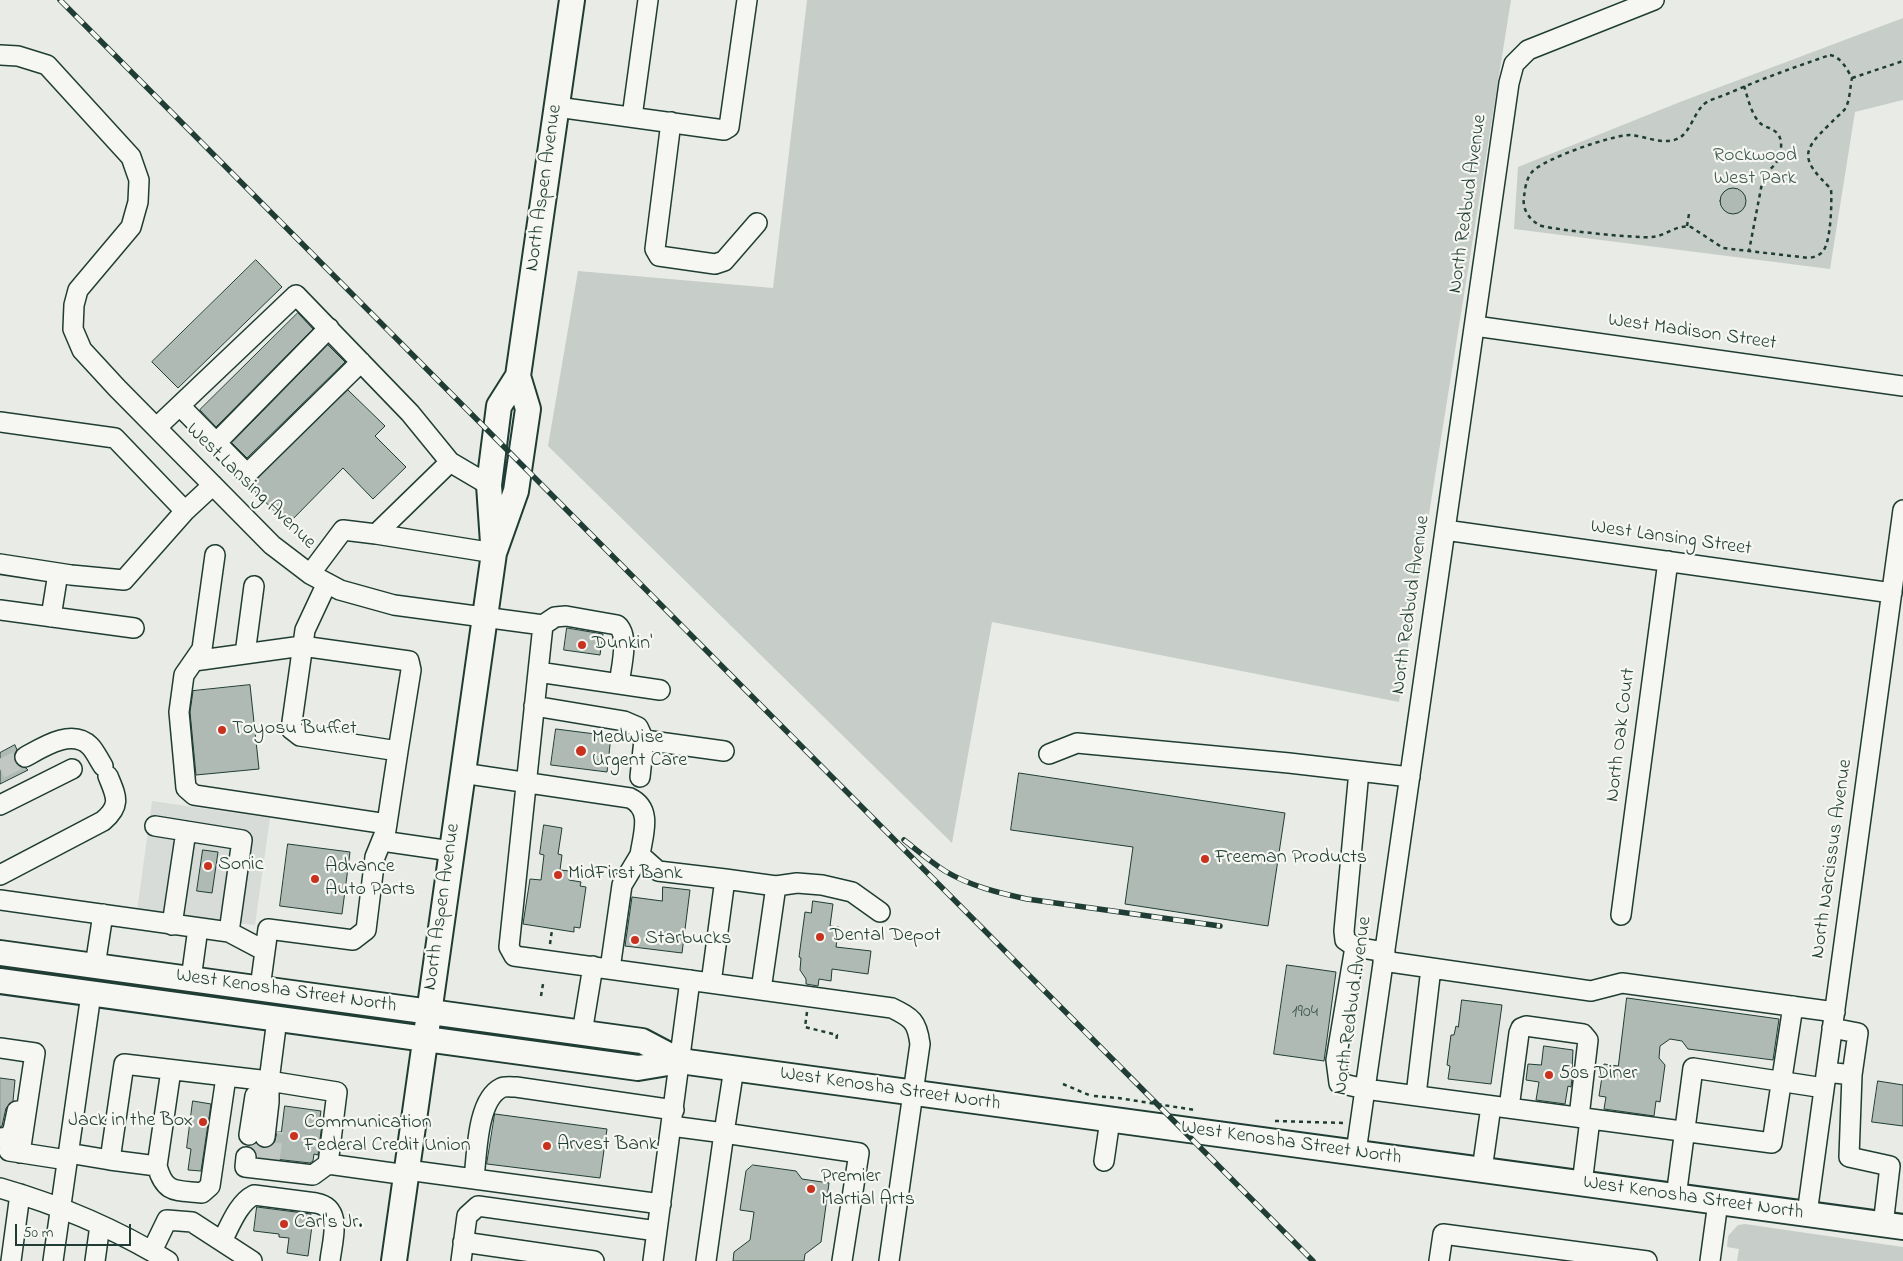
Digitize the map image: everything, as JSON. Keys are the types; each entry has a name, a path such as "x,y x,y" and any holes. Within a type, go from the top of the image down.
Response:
{"main road":[{"name":"North Aspen Avenue","path":"494,553 489,485 499,406 518,376 572,0"},
{"name":"North Aspen Avenue","path":"394,1261 494,553 516,491 528,409 518,376"},
{"name":"West Kenosha Street North","path":"0,953 642,1041 680,1061"},
{"path":"91,994 95,966"},
{"name":"West Kenosha Street North","path":"0,981 638,1068 680,1061 1893,1226"}],"street":[{"path":"632,117 648,0"},
{"path":"557,107 724,130 730,125 748,0"},
{"name":"North Redbud Avenue","path":"1356,1152 1509,84 1514,64 1528,50 1654,0"},
{"name":"West Lansing Avenue","path":"0,55 18,56 46,65 131,157 139,180 138,202 131,227 78,290 74,306 73,328 82,350 117,388 272,545 310,574 340,590 394,605 543,625"},
{"path":"672,122 655,249 659,256 715,264 724,260 757,223"},
{"path":"157,427 296,295 410,413 450,462 489,485"},
{"name":"West Madison Street","path":"1475,326 1903,386"},
{"path":"216,443 329,328"},
{"path":"180,406 247,474 361,362"},
{"path":"0,422 115,438 185,511"},
{"path":"376,534 450,462"},
{"path":"0,564 58,573 124,580 185,511 213,485"},
{"name":"North Narcissus Avenue","path":"1807,1214 1903,510"},
{"path":"310,574 343,530 494,553"},
{"name":"West Lansing Street","path":"1445,530 1892,593"},
{"path":"215,555 202,649 184,675 179,712 186,788 194,795 384,833 451,852"},
{"name":"North Oak Court","path":"1622,915 1668,562"},
{"path":"51,617 58,573"},
{"path":"327,583 305,630 291,729 300,736 398,751"},
{"path":"245,654 254,586"},
{"path":"0,610 134,628"},
{"path":"619,684 624,638 622,629 617,625 566,616 555,616 543,625 508,947 514,956 892,1008 910,1017 918,1028 920,1044 889,1261"},
{"path":"194,660 302,646 409,661 411,670 384,833 375,857 366,930 353,940 268,929 260,988"},
{"path":"538,672 660,690"},
{"path":"534,706 624,721 638,728 644,740 640,777"},
{"path":"0,874 103,821 115,807 116,797 105,771 91,746 74,739 51,743 25,757"},
{"path":"644,740 724,752"},
{"path":"1049,754 1077,743 1289,762 1410,777"},
{"path":"0,805 72,769"},
{"path":"1359,771 1344,930 1345,940 1355,947 1384,957 1431,968 1591,991 1622,983 1793,1006 1834,1020 1858,1033 1852,1076 1848,1157 1890,1166 1893,1226"},
{"path":"462,773 630,798 638,802 644,810 645,817 640,855 622,885 582,1033"},
{"path":"155,826 242,840 229,932"},
{"path":"172,925 186,831"},
{"path":"640,855 658,871"},
{"path":"628,876 658,871 776,886 797,883 822,885 852,892 880,912"},
{"path":"710,983 725,879"},
{"path":"761,990 776,886"},
{"path":"0,900 229,932 265,951"},
{"path":"95,966 103,914"},
{"path":"192,979 198,928"},
{"path":"1355,947 1336,1060 1339,1083 1416,1096 1772,1144 1793,1006"},
{"path":"1416,1096 1431,968"},
{"path":"653,1261 690,980"},
{"path":"53,1261 91,994"},
{"path":"261,1135 278,1101 269,1082 277,1019"},
{"path":"1482,1170 1519,1033 1521,1028 1526,1026 1583,1034 1588,1040 1582,1184"},
{"path":"0,1048 35,1053 20,1153"},
{"path":"0,1138 9,1136 13,1130 24,1051"},
{"path":"110,1160 124,1064 337,1092 328,1164"},
{"path":"706,1261 734,1068"},
{"path":"1676,1196 1693,1068 1824,1088 1852,1076"},
{"path":"171,1070 157,1166 161,1181 169,1188 202,1192 210,1186 226,1077"},
{"path":"474,1178 482,1115 488,1099 502,1087 516,1087 672,1118 724,1133 858,1153 842,1261"},
{"path":"1824,1088 1850,1110"},
{"path":"1104,1161 1110,1120"},
{"path":"0,1150 157,1166"},
{"path":"259,1163 313,1175 328,1164 474,1178 661,1204"},
{"path":"0,1188 61,1207 144,1247 168,1261"},
{"path":"11,1261 20,1194"},
{"path":"222,1241 242,1205 248,1198 254,1195 322,1204 333,1214 335,1223 330,1261"},
{"path":"1710,1261 1718,1202"},
{"path":"461,1261 467,1216 478,1206 657,1231"},
{"path":"134,1261 167,1220 192,1222 252,1261"},
{"path":"95,1261 100,1225"},
{"path":"1438,1261 1443,1234 1615,1259 1647,1261"},
{"path":"463,1242 594,1261"}],"path":[{"path":"1830,55 1840,60 1852,78 1845,108 1813,140 1808,154 1808,160 1814,172 1831,189 1828,242 1824,251 1817,256 1809,258 1723,248 1687,226 1678,227 1653,237 1630,237 1540,226 1525,211 1523,203 1525,186 1531,173 1540,165 1604,140 1629,135 1672,141 1681,137 1703,104 1744,86 1830,55"},
{"path":"1852,78 1903,61"},
{"path":"1744,86 1749,102 1760,124 1776,133 1781,140 1776,162 1768,169 1763,178 1749,251"},
{"path":"1687,226 1689,214"},
{"path":"549,945 552,930"},
{"path":"542,996 544,984"},
{"path":"808,996 805,1027 837,1035 836,1042"},
{"path":"1062,1084 1080,1093 1093,1096 1202,1111"},
{"path":"1272,1120 1340,1122 1360,1127"}],"shaded area":[{"path":"152,801 270,818 255,925 137,911"}],"green space":[{"path":"807,0 1511,0 1399,702 992,622 952,843 548,446 578,271 773,288"},
{"name":"Rockwood West Park","path":"1903,18 1903,100 1855,112 1830,269 1514,229 1518,167 1680,102"},
{"path":"1745,1224 1903,1247 1903,1261 1737,1261 1739,1249 1727,1247 1728,1236 1738,1225"}],"building":[{"path":"1733,188 1742,192 1746,201 1742,210 1733,214 1724,210 1720,201 1724,192"},
{"path":"256,260 282,287 178,388 152,362"},
{"path":"298,313 313,329 216,427 200,410"},
{"path":"328,345 345,362 247,458 232,443"},
{"path":"348,390 385,426 375,436 406,467 373,499 343,468 288,524 249,486"},
{"name":"Dunkin'","path":"567,628 603,634 600,655 564,650"},
{"name":"Toyosu Buffet","path":"250,685 259,769 196,775 190,712 193,691"},
{"name":"MedWise Urgent Care","path":"556,729 611,736 607,772 551,765"},
{"path":"15,745 17,750 14,756 15,762 28,770 0,784 0,753"},
{"name":"Freeman Products","path":"1019,773 1285,813 1268,926 1125,904 1133,847 1011,830"},
{"name":"MidFirst Bank","path":"544,825 562,828 558,854 562,855 560,870 570,871 569,880 581,882 580,886 586,887 580,928 574,927 574,932 523,924 530,879 541,880 544,855 540,854"},
{"name":"Advance Auto Parts","path":"288,844 350,852 342,914 280,906"},
{"name":"Sonic","path":"203,850 218,852 212,893 197,891"},
{"path":"663,887 690,890 682,953 625,946 632,897 662,901"},
{"name":"Dental Depot","path":"813,901 833,904 830,926 839,927 836,947 871,951 868,974 832,969 831,981 819,979 818,986 806,984 806,979 800,970 801,958 799,957 805,912 811,913"},
{"path":"1287,965 1336,972 1324,1061 1274,1054"},
{"path":"1627,998 1779,1019 1773,1060 1688,1049 1682,1041 1670,1039 1660,1046 1659,1058 1665,1065 1660,1102 1656,1101 1654,1116 1604,1109 1606,1097 1599,1096 1604,1064 1618,1066"},
{"path":"1462,1000 1502,1005 1491,1084 1448,1079 1450,1066 1447,1065 1451,1035 1454,1035 1456,1026 1458,1027"},
{"name":"50s Diner","path":"1544,1046 1573,1050 1571,1087 1568,1086 1565,1104 1536,1100 1539,1082 1526,1080 1528,1064 1541,1065"},
{"path":"0,1078 15,1080 13,1101 6,1108 2,1126 0,1127"},
{"path":"1878,1081 1903,1085 1903,1126 1872,1122"},
{"name":"Jack in the Box","path":"193,1101 211,1104 201,1171 188,1170 191,1149 187,1148"},
{"name":"Communication Federal Credit Union","path":"285,1106 321,1111 319,1124 322,1124 318,1155 314,1154 313,1161 310,1163 257,1157 253,1148 248,1146 256,1143 264,1148 274,1144 277,1132 281,1132"},
{"name":"Arvest Bank","path":"495,1114 607,1129 600,1178 487,1164"},
{"path":"753,1165 796,1171 802,1179 829,1183 821,1242 805,1254 804,1261 733,1261 734,1252 750,1240 754,1212 740,1210 746,1171"},
{"name":"Carl's Jr.","path":"257,1207 311,1214 310,1218 313,1218 308,1256 287,1253 289,1238 279,1237 279,1234 254,1231"}],"tunnel":[{"path":"0,769 25,757"},
{"path":"270,1161 274,1131"},
{"path":"254,1158 257,1136"}],"railway":[{"path":"60,0 1313,1261"},
{"path":"904,840 945,871 964,881 995,891 1027,899 1220,926"}],"place":[{"name":"Dunkin'","path":"582,645"},
{"name":"Toyosu Buffet","path":"222,730"},
{"name":"MedWise Urgent Care","path":"581,751"},
{"name":"Freeman Products","path":"1205,859"},
{"name":"Sonic","path":"208,866"},
{"name":"MidFirst Bank","path":"558,875"},
{"name":"Advance Auto Parts","path":"315,879"},
{"name":"Dental Depot","path":"820,937"},
{"name":"Starbucks","path":"635,940"},
{"name":"50s Diner","path":"1549,1075"},
{"name":"Jack in the Box","path":"203,1122"},
{"name":"Communication Federal Credit Union","path":"294,1136"},
{"name":"Arvest Bank","path":"547,1146"},
{"name":"Premier Martial Arts","path":"811,1189"},
{"name":"Carl's Jr.","path":"284,1224"}]}
